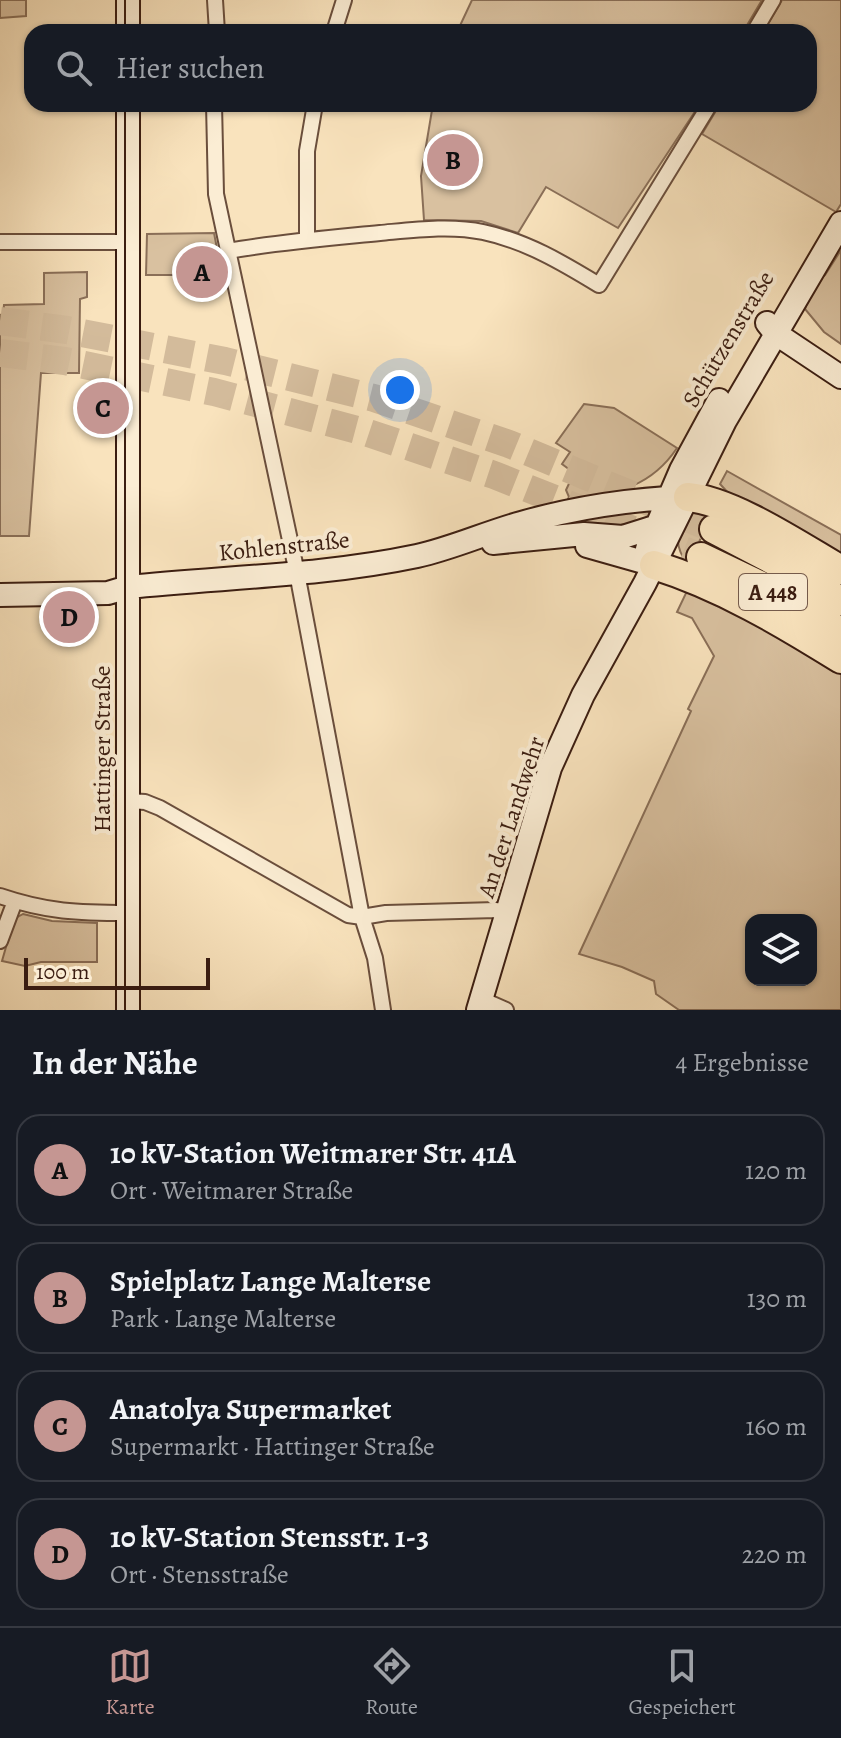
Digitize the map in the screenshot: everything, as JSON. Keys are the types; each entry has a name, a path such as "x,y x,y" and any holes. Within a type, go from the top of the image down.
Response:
{"highway":[{"path":"841,570 798,545 716,517 665,530 694,567 841,659"},
{"name":"A 448","path":"716,517 773,560 841,601"},
{"name":"A 448","path":"694,567 778,594 841,632"}],"street":[{"path":"128,0 128,24"},
{"path":"215,0 216,24"},
{"path":"336,24 344,0"},
{"path":"759,24 773,0"},
{"name":"Hattinger Straße","path":"128,112 128,1010"},
{"path":"214,112 216,194 297,573 362,917 375,958 383,1010"},
{"path":"307,239 307,151 314,112"},
{"path":"228,251 307,239 423,230 481,231 508,238 547,255 599,285 705,112"},
{"name":"Schützenstraße","path":"665,530 774,326 834,221 841,214"},
{"name":"Schützenstraße","path":"774,326 841,223"},
{"path":"0,242 128,242"},
{"path":"774,326 841,361"},
{"path":"774,326 841,377"},
{"name":"Kohlenstraße","path":"444,549 522,523 631,501 665,530"},
{"name":"Kohlenstraße","path":"0,595 108,593 128,587 297,573 534,538 584,534 623,537 665,530"},
{"name":"Kohlenstraße","path":"534,538 586,545 665,530"},
{"name":"An der Landwehr","path":"480,1004 550,768 608,646 625,621 665,530"},
{"path":"128,801 145,802 160,808 348,915 362,917 386,913 496,910 507,913"},
{"path":"0,941 7,898 66,913 128,913"},
{"path":"480,1004 506,1010"}],"shaded area":[{"path":"0,0 26,0 26,16 0,18"},
{"path":"472,0 762,0 748,24 461,24"},
{"path":"782,0 841,0 841,204 836,212 702,134 715,112 817,112 817,24 768,24"},
{"path":"432,112 695,112 618,228 546,187 518,233 481,221 424,220 421,176"},
{"path":"214,233 220,264 196,264 195,275 146,275 147,234"},
{"path":"841,250 841,344 824,332 805,309 813,284 825,275"},
{"path":"87,272 87,297 80,299 79,373 41,373 29,536 0,536 0,315 3,314 4,305 44,304 44,273"},
{"path":"584,404 614,408 677,448 666,462 642,481 615,492 567,501 566,490 574,473 562,464 570,452 556,443"},
{"path":"727,471 841,535 841,561 732,497 720,484"},
{"path":"628,512 629,533 524,529 602,514"},
{"path":"712,515 688,565 679,546 680,532 692,522"},
{"path":"687,591 785,638 841,673 841,1010 679,1010 656,994 654,981 579,954 714,656 692,618 677,612"},
{"path":"23,914 52,921 97,923 97,962 41,962 25,966 2,961 14,919"}],"tunnel":[{"path":"0,321 67,330 225,361 374,398 509,444 714,529"},
{"path":"0,353 65,361 214,392 365,432 494,475 701,557"}],"tram line":[{"path":"125,0 125,24"},
{"path":"125,112 125,1010"}],"place":[{"name":"Spielplatz Lange Malterse","path":"453,160"},
{"name":"10 kV-Station Weitmarer Str. 41A","path":"202,272"},
{"name":"Anatolya Supermarket","path":"103,408"},
{"name":"10 kV-Station Stensstr. 1-3","path":"69,617"}]}
